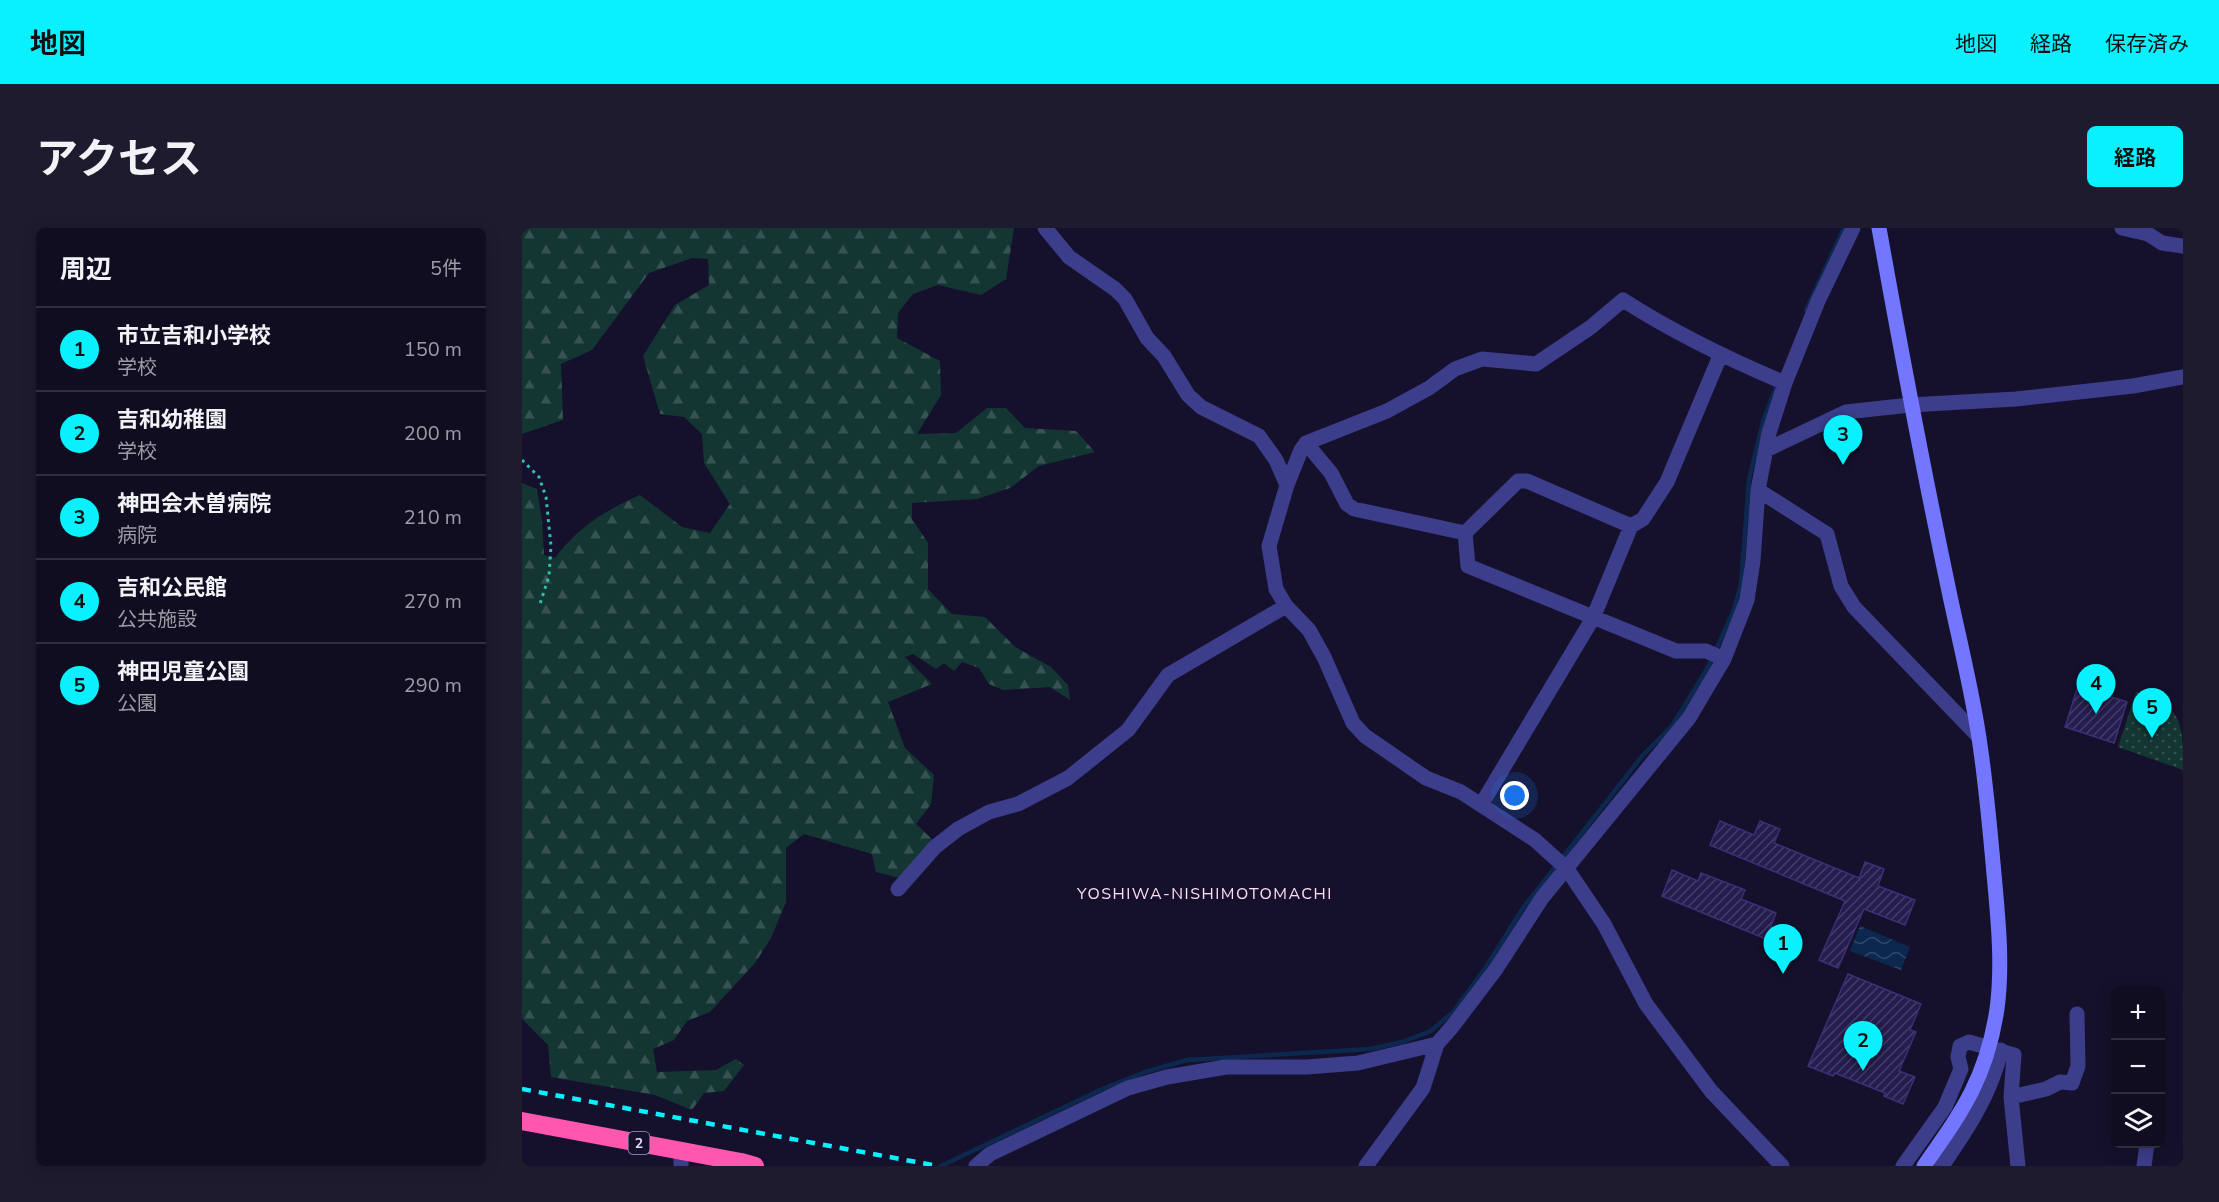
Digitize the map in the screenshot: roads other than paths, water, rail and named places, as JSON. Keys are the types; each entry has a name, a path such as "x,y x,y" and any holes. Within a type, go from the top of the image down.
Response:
{"highway":[{"name":"2","path":"522,1121 681,1159 755,1166"}],"street":[{"path":"1046,228 1069,257 1115,289 1125,299 1147,338 1164,356 1188,395 1201,407 1259,436 1276,460 1287,485"},
{"path":"1366,1166 1423,1088 1437,1044 1452,1028 1496,969 1542,898 1689,718 1724,659 1747,600 1753,561 1758,490 1769,433 1785,383 1818,301 1853,228"},
{"path":"1879,228 1910,405 1979,737 1988,805 1997,910 2000,976 1995,1049 1997,1066 1968,1128 1942,1166"},
{"path":"2122,228 2148,234 2162,243 2183,246"},
{"path":"1782,1166 1711,1091 1646,1004 1604,924 1567,869 1535,840 1461,792 1426,778 1365,736 1353,723 1324,657 1309,630 1286,606 1276,589 1269,546 1287,485 1306,443 1387,411 1430,388 1455,369 1482,359 1536,364 1591,327 1623,300 1720,356 1785,383"},
{"path":"1481,805 1593,618 1631,526 1643,519 1667,482 1720,356"},
{"path":"1766,450 1846,412 1910,405 2016,399 2133,386 2183,377"},
{"path":"1306,443 1331,473 1347,504 1354,509 1465,533"},
{"path":"1465,533 1518,481 1527,481 1631,526"},
{"path":"1758,490 1827,534 1841,586 1854,607 1979,737"},
{"path":"1465,533 1468,566 1676,651 1706,651 1724,659"},
{"path":"898,889 935,847 957,828 989,812 1018,804 1068,778 1128,730 1168,675 1286,606"},
{"path":"2011,1097 2046,1089 2060,1082 2072,1083 2078,1066 2077,1014"},
{"path":"1903,1166 1945,1107 1961,1069 1958,1057 1960,1046 1969,1042 2014,1055 2011,1097 2018,1166"},
{"path":"976,1166 990,1154 1128,1088 1167,1077 1226,1067 1307,1067 1358,1063 1437,1044"},
{"path":"1924,1166 1960,1114 1995,1049"},
{"path":"2144,1166 2146,1148"}],"water":[{"path":"1860,926 1910,947 1901,970 1850,951"}],"waterway":[{"path":"1806,310 1844,228"},
{"path":"941,1166 1100,1090 1145,1072 1187,1060 1370,1049 1402,1042 1431,1031 1453,1012 1486,967 1523,908 1643,755 1672,726 1707,669 1733,612 1741,585 1749,479 1764,418 1778,382"}],"railway":[{"path":"522,1089 938,1166"}],"place":[{"name":"神田会木曽病院","path":"1843,465"},
{"name":"吉和公民館","path":"2096,714"},
{"name":"神田児童公園","path":"2152,738"},
{"name":"市立吉和小学校","path":"1783,974"},
{"name":"吉和幼稚園","path":"1863,1071"}],"district":[{"name":"YOSHIWA-NISHIMOTOMACHI","path":"1205,894"}]}
